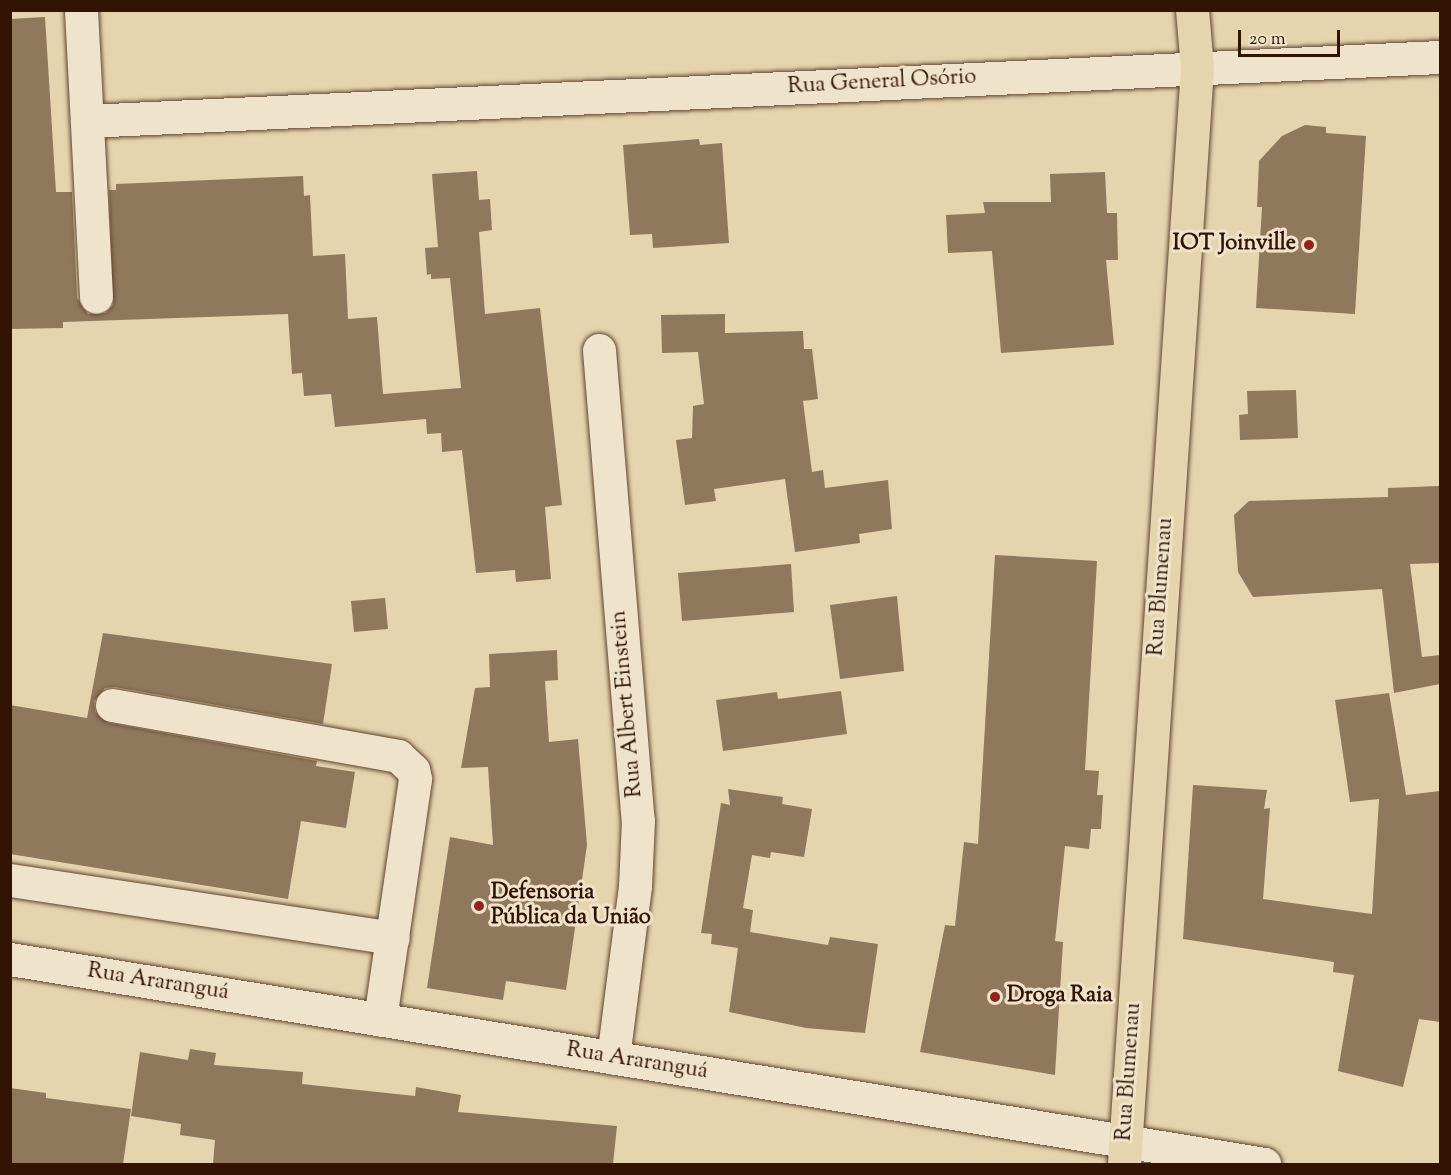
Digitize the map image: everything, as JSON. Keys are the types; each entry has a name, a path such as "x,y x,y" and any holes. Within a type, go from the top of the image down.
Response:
{"main road":[{"name":"Rua Blumenau","path":"1125,1153 1197,68 1191,10"}],"street":[{"path":"81,10 96,297"},
{"name":"Rua General Osório","path":"87,121 1440,57"},
{"name":"Rua Albert Einstein","path":"599,350 638,820 635,886 613,1058"},
{"path":"112,705 398,756 407,763 415,779 380,1019"},
{"path":"10,880 393,938"},
{"name":"Rua Araranguá","path":"10,959 613,1058 1125,1153 1264,1164"}],"building":[{"path":"45,17 56,192 72,192 77,298 88,314 106,313 113,305 109,190 116,190 116,184 303,176 304,196 310,195 313,256 345,254 348,319 377,317 383,394 461,388 450,278 431,279 431,274 427,275 425,248 438,247 432,174 477,171 479,200 490,199 492,230 479,232 485,314 540,308 562,505 545,507 551,579 516,582 515,570 476,573 462,450 442,452 441,433 427,434 426,419 335,427 331,394 304,396 302,373 292,374 288,314 63,322 63,328 10,329 10,19"},
{"name":"IOT Joinville","path":"1305,125 1326,127 1326,133 1366,136 1355,314 1256,308 1262,207 1257,207 1259,161 1282,136"},
{"path":"699,139 700,145 722,143 729,243 653,248 652,234 630,235 623,145"},
{"path":"1105,172 1107,213 1117,213 1118,260 1106,260 1114,345 1001,353 992,251 948,253 946,215 985,213 983,202 1051,202 1050,174"},
{"path":"725,314 725,333 803,331 804,349 812,349 818,399 803,401 812,472 823,470 825,488 888,480 892,529 859,534 860,543 795,552 785,479 714,489 716,501 685,505 676,440 692,438 693,406 704,404 698,352 662,353 661,315"},
{"path":"1296,390 1298,438 1240,440 1239,415 1248,414 1247,391"},
{"path":"1439,486 1440,563 1410,564 1422,657 1440,655 1440,684 1394,693 1382,589 1253,597 1238,572 1234,515 1249,501 1388,497 1388,488"},
{"path":"995,555 1097,561 1085,770 1099,771 1097,795 1103,795 1101,829 1091,829 1089,849 1065,846 1055,941 1063,942 1055,1075 920,1052 945,925 955,926 964,842 978,844"},
{"path":"791,564 794,612 682,621 678,573"},
{"path":"897,596 904,671 840,679 830,605"},
{"path":"385,598 388,629 354,632 351,601"},
{"path":"103,633 332,664 323,724 115,687 105,688 94,701 95,712 109,723 317,761 316,766 355,772 346,828 301,821 288,899 10,854 10,705 87,718"},
{"path":"557,650 558,680 545,681 549,742 578,739 587,845 566,990 506,981 503,1000 427,988 450,837 493,845 488,767 461,768 475,688 490,687 489,654"},
{"path":"841,691 847,734 723,751 716,700 777,692 778,699"},
{"path":"1389,693 1406,795 1440,791 1440,1022 1419,1019 1403,1087 1338,1071 1354,975 1333,972 1334,962 1183,939 1193,785 1267,790 1264,809 1270,808 1263,899 1372,914 1379,799 1350,802 1335,700"},
{"path":"728,789 783,797 782,804 812,809 804,857 771,852 770,858 752,855 743,908 753,910 750,932 828,945 830,937 878,944 865,1033 806,1028 729,1012 738,948 711,944 712,934 701,933 721,803 730,805"},
{"path":"190,1049 216,1053 214,1065 303,1072 302,1084 415,1096 416,1087 461,1095 458,1112 617,1126 613,1164 213,1164 215,1140 180,1135 181,1124 131,1116 140,1052 188,1060"},
{"path":"10,1088 46,1093 46,1098 131,1109 123,1164 10,1164"}],"place":[{"name":"IOT Joinville","path":"1309,245"},
{"name":"Defensoria Pública da União","path":"479,906"},
{"name":"Droga Raia","path":"995,997"}]}
